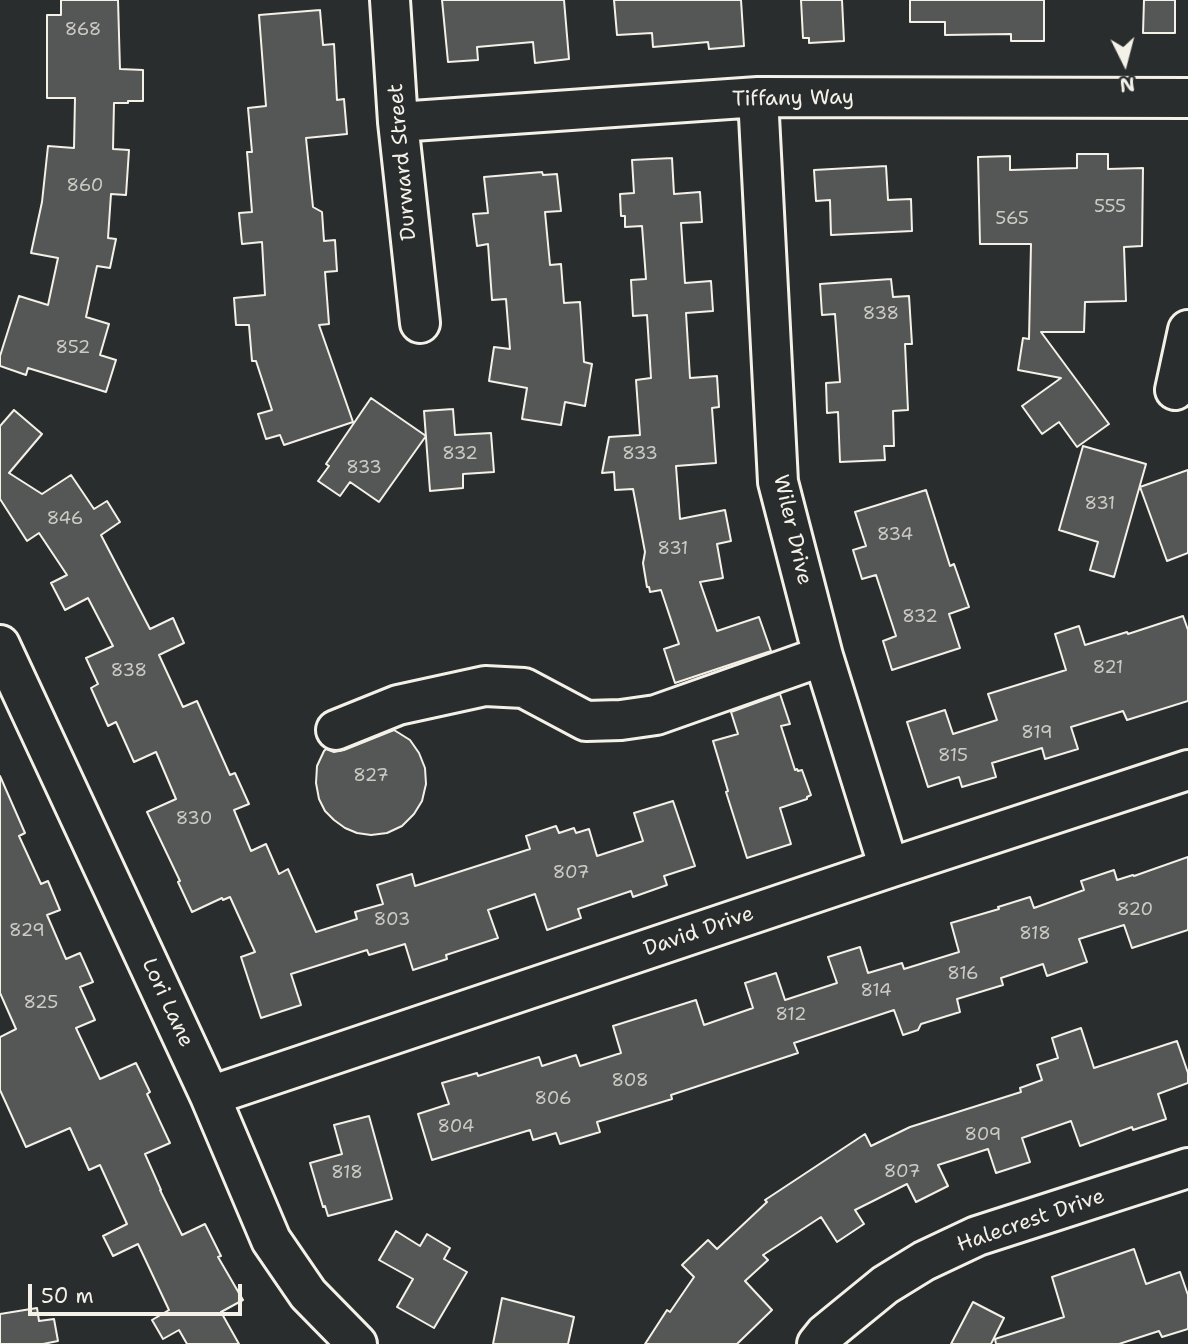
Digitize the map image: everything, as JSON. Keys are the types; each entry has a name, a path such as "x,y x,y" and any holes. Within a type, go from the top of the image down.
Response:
{"street":[{"name":"Durward Street","path":"390,0 398,122 419,323"},
{"name":"Tiffany Way","path":"398,122 758,97 1188,98"},
{"name":"Wiler Drive","path":"758,97 778,482 823,656 890,868"},
{"path":"1175,390 1188,330"},
{"name":"Lori Lane","path":"0,645 210,1096 271,1240 308,1294 357,1344"},
{"path":"336,730 398,705 485,686 524,688 586,721 656,715 823,656"},
{"name":"David Drive","path":"210,1096 1188,771"},
{"name":"Halecrest Drive","path":"817,1344 825,1334 885,1285 924,1261 977,1236 1188,1168"}],"building":[{"path":"61,0 118,0 120,69 143,70 143,101 114,103 113,149 129,150 126,195 111,194 108,238 116,239 110,268 97,266 86,317 109,324 100,355 116,360 106,392 28,368 26,375 0,366 0,356 19,296 48,305 58,258 31,253 42,202 48,146 74,148 75,98 47,98 47,15 61,15"},
{"path":"442,0 564,0 569,59 535,63 533,42 477,47 478,60 448,62"},
{"path":"614,0 741,0 744,46 709,49 708,42 653,47 652,33 617,35"},
{"path":"801,0 842,0 844,41 809,43 809,38 803,38"},
{"path":"910,0 1044,0 1044,41 1011,41 1011,34 945,35 945,22 910,22"},
{"path":"1144,0 1175,0 1175,33 1143,33"},
{"path":"320,10 323,45 334,44 337,100 344,99 347,134 306,138 313,207 322,212 324,241 335,240 337,271 325,272 329,324 319,325 353,422 284,445 280,435 266,439 258,414 272,410 256,361 252,361 249,325 236,325 234,298 265,295 262,242 242,244 239,213 252,212 247,152 252,152 248,108 266,106 259,15"},
{"path":"1077,154 1108,154 1108,169 1143,168 1142,246 1124,247 1126,301 1085,302 1084,332 1041,332 1109,424 1077,447 1059,422 1042,434 1022,406 1061,378 1018,370 1023,338 1029,339 1031,244 980,244 978,157 1010,156 1010,170 1077,168"},
{"path":"672,158 674,194 700,192 702,222 681,223 685,283 711,281 713,311 686,313 690,378 717,376 719,407 712,408 716,463 676,466 680,519 725,510 731,541 717,544 723,578 700,582 717,631 759,617 771,651 675,683 664,649 679,644 661,590 650,592 647,587 643,563 645,552 633,489 615,490 614,472 602,473 609,437 640,435 636,380 651,378 647,315 633,316 631,280 646,279 642,226 625,227 625,216 621,216 620,194 634,193 632,160"},
{"path":"886,166 888,200 911,199 912,231 831,235 830,200 816,201 814,170"},
{"path":"542,172 543,175 557,174 561,211 545,212 550,265 561,264 564,303 580,302 584,362 592,364 585,406 565,402 561,425 522,419 527,388 489,381 494,347 510,349 506,299 492,300 488,244 477,246 473,214 488,213 484,177"},
{"path":"891,279 893,297 909,296 912,344 905,344 908,410 893,411 894,446 884,446 885,460 840,462 838,412 827,413 826,383 840,382 835,314 822,315 820,284"},
{"path":"371,398 426,436 379,502 350,482 340,496 318,481 329,466 326,464"},
{"path":"453,409 455,435 491,433 494,472 463,474 463,488 430,491 424,411"},
{"path":"14,410 42,434 9,473 42,494 71,475 94,509 107,501 120,522 101,535 150,629 173,618 184,643 159,655 183,707 197,701 230,775 235,773 249,804 234,810 251,851 266,844 279,874 288,869 316,932 357,919 355,912 383,904 377,885 412,874 415,886 530,849 526,836 556,826 559,833 574,828 576,833 589,829 597,856 643,841 634,813 673,801 695,866 664,876 667,885 633,897 631,891 578,909 581,918 547,930 535,894 488,910 498,938 446,955 447,959 413,970 405,944 369,955 367,950 291,974 301,1005 261,1018 241,957 255,952 230,897 192,912 147,812 176,799 156,752 134,762 116,722 108,726 91,688 98,684 86,658 113,646 88,598 65,610 51,583 67,575 39,533 27,541 0,499 0,426"},
{"path":"1083,446 1146,464 1114,577 1090,570 1098,542 1059,530"},
{"path":"1188,470 1188,553 1167,561 1140,487"},
{"path":"926,490 950,566 954,564 969,607 949,614 960,648 892,670 883,641 896,636 876,575 862,579 853,550 866,546 855,512"},
{"path":"1183,616 1188,630 1188,701 1127,720 1123,711 1071,727 1078,749 1045,759 1042,748 992,763 996,777 962,787 959,777 928,787 907,722 945,710 953,734 997,720 988,694 1066,670 1055,634 1079,626 1085,645"},
{"path":"780,694 790,724 781,726 795,770 802,770 811,795 807,799 780,808 791,844 747,858 713,741 738,734 731,712"},
{"path":"394,730 410,740 425,768 426,784 422,801 402,826 387,833 371,835 345,828 325,811 319,799 317,766 324,751 344,750"},
{"path":"0,776 25,833 19,836 41,884 48,881 60,910 47,915 66,959 80,953 93,982 80,987 95,1020 76,1028 100,1079 136,1063 170,1143 145,1154 182,1235 205,1224 221,1256 218,1257 243,1300 221,1312 239,1344 187,1344 179,1330 163,1339 152,1320 169,1310 138,1244 113,1256 103,1236 127,1224 100,1165 89,1170 70,1128 26,1147 0,1090 0,1037 16,1029 0,993"},
{"path":"1188,857 1188,930 1132,948 1124,925 1079,939 1087,962 1047,976 1043,964 1001,978 1003,985 957,999 960,1012 921,1024 918,1030 903,1035 894,1010 794,1043 798,1053 671,1095 672,1099 597,1122 600,1132 560,1144 556,1133 533,1140 530,1130 432,1160 418,1114 449,1104 442,1083 477,1073 478,1076 539,1057 542,1066 576,1055 580,1066 621,1053 613,1026 696,1000 704,1025 753,1008 745,983 776,973 785,1000 837,983 828,957 860,947 868,973 902,963 904,969 959,952 951,923 1030,897 1034,908 1084,890 1081,881 1114,870 1117,880"},
{"path":"1081,1028 1094,1068 1177,1041 1188,1073 1188,1083 1158,1094 1166,1119 1133,1130 1132,1127 1080,1146 1071,1121 1022,1138 1030,1162 996,1173 988,1149 938,1165 948,1186 916,1202 907,1184 855,1210 864,1224 837,1242 821,1217 763,1255 768,1260 745,1281 772,1310 737,1344 645,1344 667,1310 670,1312 694,1277 682,1265 708,1240 717,1249 767,1202 765,1200 865,1134 871,1146 910,1127 1021,1092 1020,1088 1042,1080 1037,1065 1058,1058 1052,1038"},
{"path":"369,1116 392,1199 328,1216 310,1163 342,1154 334,1125"},
{"path":"396,1231 420,1246 427,1234 450,1248 444,1259 467,1272 434,1328 397,1307 413,1279 379,1260"},
{"path":"1134,1249 1146,1284 1180,1272 1188,1295 1188,1329 1162,1337 1159,1331 1119,1344 996,1344 995,1339 1064,1317 1052,1277"},
{"path":"502,1298 574,1317 568,1344 493,1344"},
{"path":"973,1302 1004,1318 991,1344 951,1344"},
{"path":"37,1308 39,1321 54,1319 58,1341 43,1344 0,1344 0,1314"}]}
